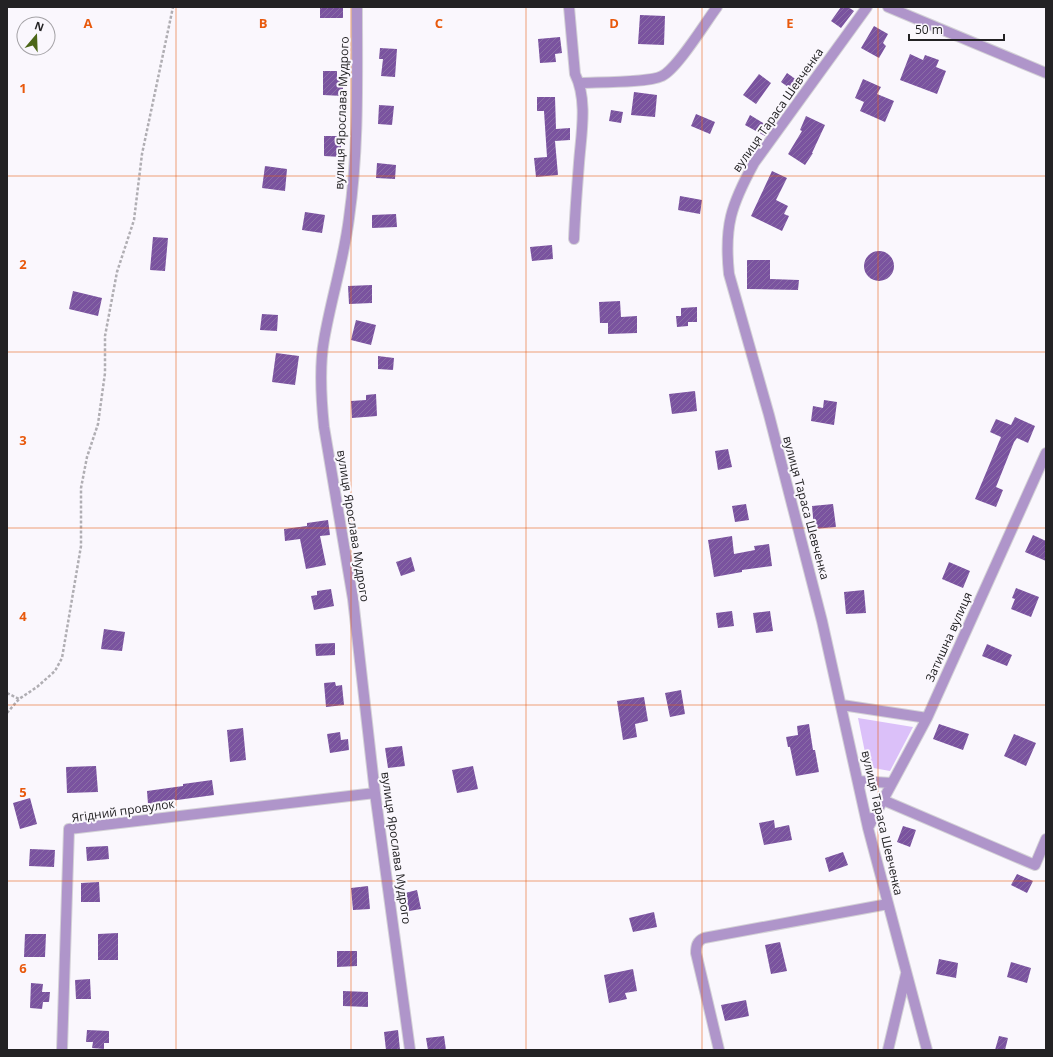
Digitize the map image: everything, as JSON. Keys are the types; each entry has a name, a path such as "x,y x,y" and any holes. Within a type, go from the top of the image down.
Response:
{"street":[{"name":"вулиця Ярослава Мудрого","path":"357,7 358,81 353,187 341,265 324,340 321,374 322,403 324,427 352,599 375,793 410,1050"},
{"path":"569,7 575,74 582,96 582,121 574,240"},
{"path":"579,83 644,80 662,76 674,66 717,7"},
{"name":"вулиця Тараса Шевченка","path":"867,7 754,163 732,207 727,233 727,254 729,274 777,446 822,622 842,704 868,828 927,1050"},
{"path":"888,7 1046,73"},
{"name":"Затишна вулиця","path":"868,828 927,718 1046,453"},
{"path":"842,704 927,718"},
{"path":"858,781 892,783"},
{"name":"Ягідний провулок","path":"62,1050 68,829 375,793"},
{"path":"883,800 1035,865 1046,839"},
{"path":"719,1050 696,953 696,946 699,940 888,904"},
{"path":"888,1050 906,972"}],"path":[{"path":"7,713 19,699 38,687 55,671 62,658 81,546 81,488 87,457 98,424 105,373 105,336 116,272 134,220 142,154 173,7"},
{"path":"7,694 19,699"}],"shaded area":[{"path":"858,718 913,727 890,771 868,767"}],"building":[{"path":"320,7 343,7 343,18 320,18"},
{"path":"841,7 848,7 854,11 841,28 831,21"},
{"path":"640,15 665,16 664,45 638,44"},
{"path":"874,26 888,34 883,43 886,46 879,58 861,48"},
{"path":"560,37 562,53 555,54 556,62 540,63 538,39"},
{"path":"380,48 397,49 395,77 381,76 383,59 379,59"},
{"path":"910,54 923,60 925,55 939,60 936,67 946,71 937,94 900,80"},
{"path":"323,71 337,71 337,80 343,80 343,96 323,95"},
{"path":"787,73 801,83 795,92 781,82"},
{"path":"759,74 771,83 756,104 743,95"},
{"path":"863,79 881,87 877,94 894,101 885,122 860,111 864,102 855,98"},
{"path":"634,92 657,95 655,117 631,115"},
{"path":"537,97 555,97 556,129 570,128 570,140 555,141 558,175 536,177 534,158 547,157 544,111 537,111"},
{"path":"379,105 394,106 392,125 378,124"},
{"path":"611,110 623,112 621,123 609,121"},
{"path":"696,114 715,122 710,134 691,126"},
{"path":"750,115 770,127 765,136 745,125"},
{"path":"806,116 825,125 813,153 805,165 788,154 802,131 800,130"},
{"path":"324,136 341,136 341,157 324,156"},
{"path":"377,163 396,165 395,179 376,178"},
{"path":"265,166 287,169 285,191 262,188"},
{"path":"772,171 787,178 776,200 788,206 784,214 789,216 782,231 751,216"},
{"path":"680,196 702,200 700,214 678,210"},
{"path":"305,212 325,215 322,233 302,230"},
{"path":"396,214 397,227 372,228 372,215"},
{"path":"153,237 168,238 165,271 150,270"},
{"path":"552,245 553,259 532,261 530,247"},
{"path":"879,251 890,255 894,266 890,277 879,281 868,277 864,266 868,255"},
{"path":"747,260 770,260 770,279 799,280 798,290 747,289"},
{"path":"372,285 372,303 349,304 348,286"},
{"path":"73,291 102,298 98,316 69,309"},
{"path":"620,301 621,317 637,316 637,333 608,334 608,323 600,323 599,302"},
{"path":"697,307 697,322 688,322 688,326 677,327 676,316 681,316 681,308"},
{"path":"262,314 278,315 277,331 260,330"},
{"path":"356,320 376,325 371,345 351,340"},
{"path":"276,353 299,356 295,385 272,382"},
{"path":"378,356 394,358 393,370 378,369"},
{"path":"695,391 697,411 672,414 669,394"},
{"path":"376,394 377,416 352,418 351,401 366,400 366,395"},
{"path":"824,400 837,402 834,425 811,421 813,406 823,408"},
{"path":"1015,417 1035,426 1028,443 1017,438 1014,442 996,487 1003,490 996,507 975,499 1001,437 990,432 996,419 1011,425"},
{"path":"728,449 732,467 718,470 715,451"},
{"path":"746,504 749,520 735,522 732,506"},
{"path":"833,504 836,527 814,529 812,506"},
{"path":"328,520 330,535 320,536 326,565 306,569 300,539 285,541 284,529 307,526 307,523"},
{"path":"1033,535 1046,541 1046,561 1025,552"},
{"path":"732,536 734,554 755,550 754,546 769,544 772,566 742,570 742,572 714,577 708,540"},
{"path":"411,557 415,571 401,576 396,562"},
{"path":"949,562 970,571 963,588 942,579"},
{"path":"1016,588 1039,597 1031,617 1011,609 1015,599 1012,598"},
{"path":"331,589 334,606 314,610 311,596 317,595 317,591"},
{"path":"864,590 866,613 846,614 844,592"},
{"path":"732,611 734,626 718,628 716,613"},
{"path":"770,611 773,631 756,633 753,613"},
{"path":"104,629 125,632 122,651 101,649"},
{"path":"335,643 335,655 316,656 315,644"},
{"path":"987,644 1012,655 1007,666 982,656"},
{"path":"335,682 336,686 342,685 344,705 326,707 324,683"},
{"path":"681,690 685,714 670,717 665,693"},
{"path":"644,697 648,721 635,724 637,737 623,740 617,701"},
{"path":"809,724 813,750 815,750 819,772 796,776 790,747 788,747 786,737 798,735 797,726"},
{"path":"939,724 969,734 963,750 933,739"},
{"path":"243,728 246,760 230,762 227,730"},
{"path":"340,732 341,740 348,739 349,750 330,753 327,734"},
{"path":"1014,734 1036,743 1026,766 1004,756"},
{"path":"402,746 405,766 388,768 385,748"},
{"path":"96,766 98,792 67,793 66,767"},
{"path":"473,766 478,789 457,793 452,770"},
{"path":"212,780 214,795 148,804 147,791"},
{"path":"30,798 37,824 20,829 13,803"},
{"path":"774,820 775,828 789,825 792,840 764,845 759,823"},
{"path":"903,826 916,830 910,847 897,842"},
{"path":"108,846 109,859 87,861 86,847"},
{"path":"30,849 55,850 54,867 29,866"},
{"path":"843,852 848,865 829,872 825,858"},
{"path":"1017,874 1033,881 1027,893 1011,885"},
{"path":"99,882 100,902 81,902 81,883"},
{"path":"368,886 370,909 353,910 351,888"},
{"path":"417,890 421,909 409,911 405,893"},
{"path":"654,912 657,927 633,932 629,918"},
{"path":"118,933 118,960 98,960 98,934"},
{"path":"25,934 46,934 45,957 24,957"},
{"path":"780,942 787,971 771,974 765,945"},
{"path":"337,951 357,951 357,966 337,967"},
{"path":"939,959 958,963 956,978 936,974"},
{"path":"1011,962 1031,968 1027,983 1007,977"},
{"path":"633,969 637,991 625,993 627,999 609,1003 604,975"},
{"path":"90,979 91,999 76,999 75,980"},
{"path":"31,983 43,984 42,992 50,992 49,1002 43,1002 42,1009 30,1008"},
{"path":"343,991 368,992 368,1007 343,1006"},
{"path":"746,1000 749,1016 725,1021 721,1005"},
{"path":"87,1030 109,1031 109,1043 104,1043 104,1049 92,1048 93,1042 86,1042"},
{"path":"398,1030 400,1050 386,1050 384,1032"},
{"path":"444,1036 446,1050 428,1050 426,1038"},
{"path":"999,1036 1008,1038 1005,1050 995,1050"}]}
